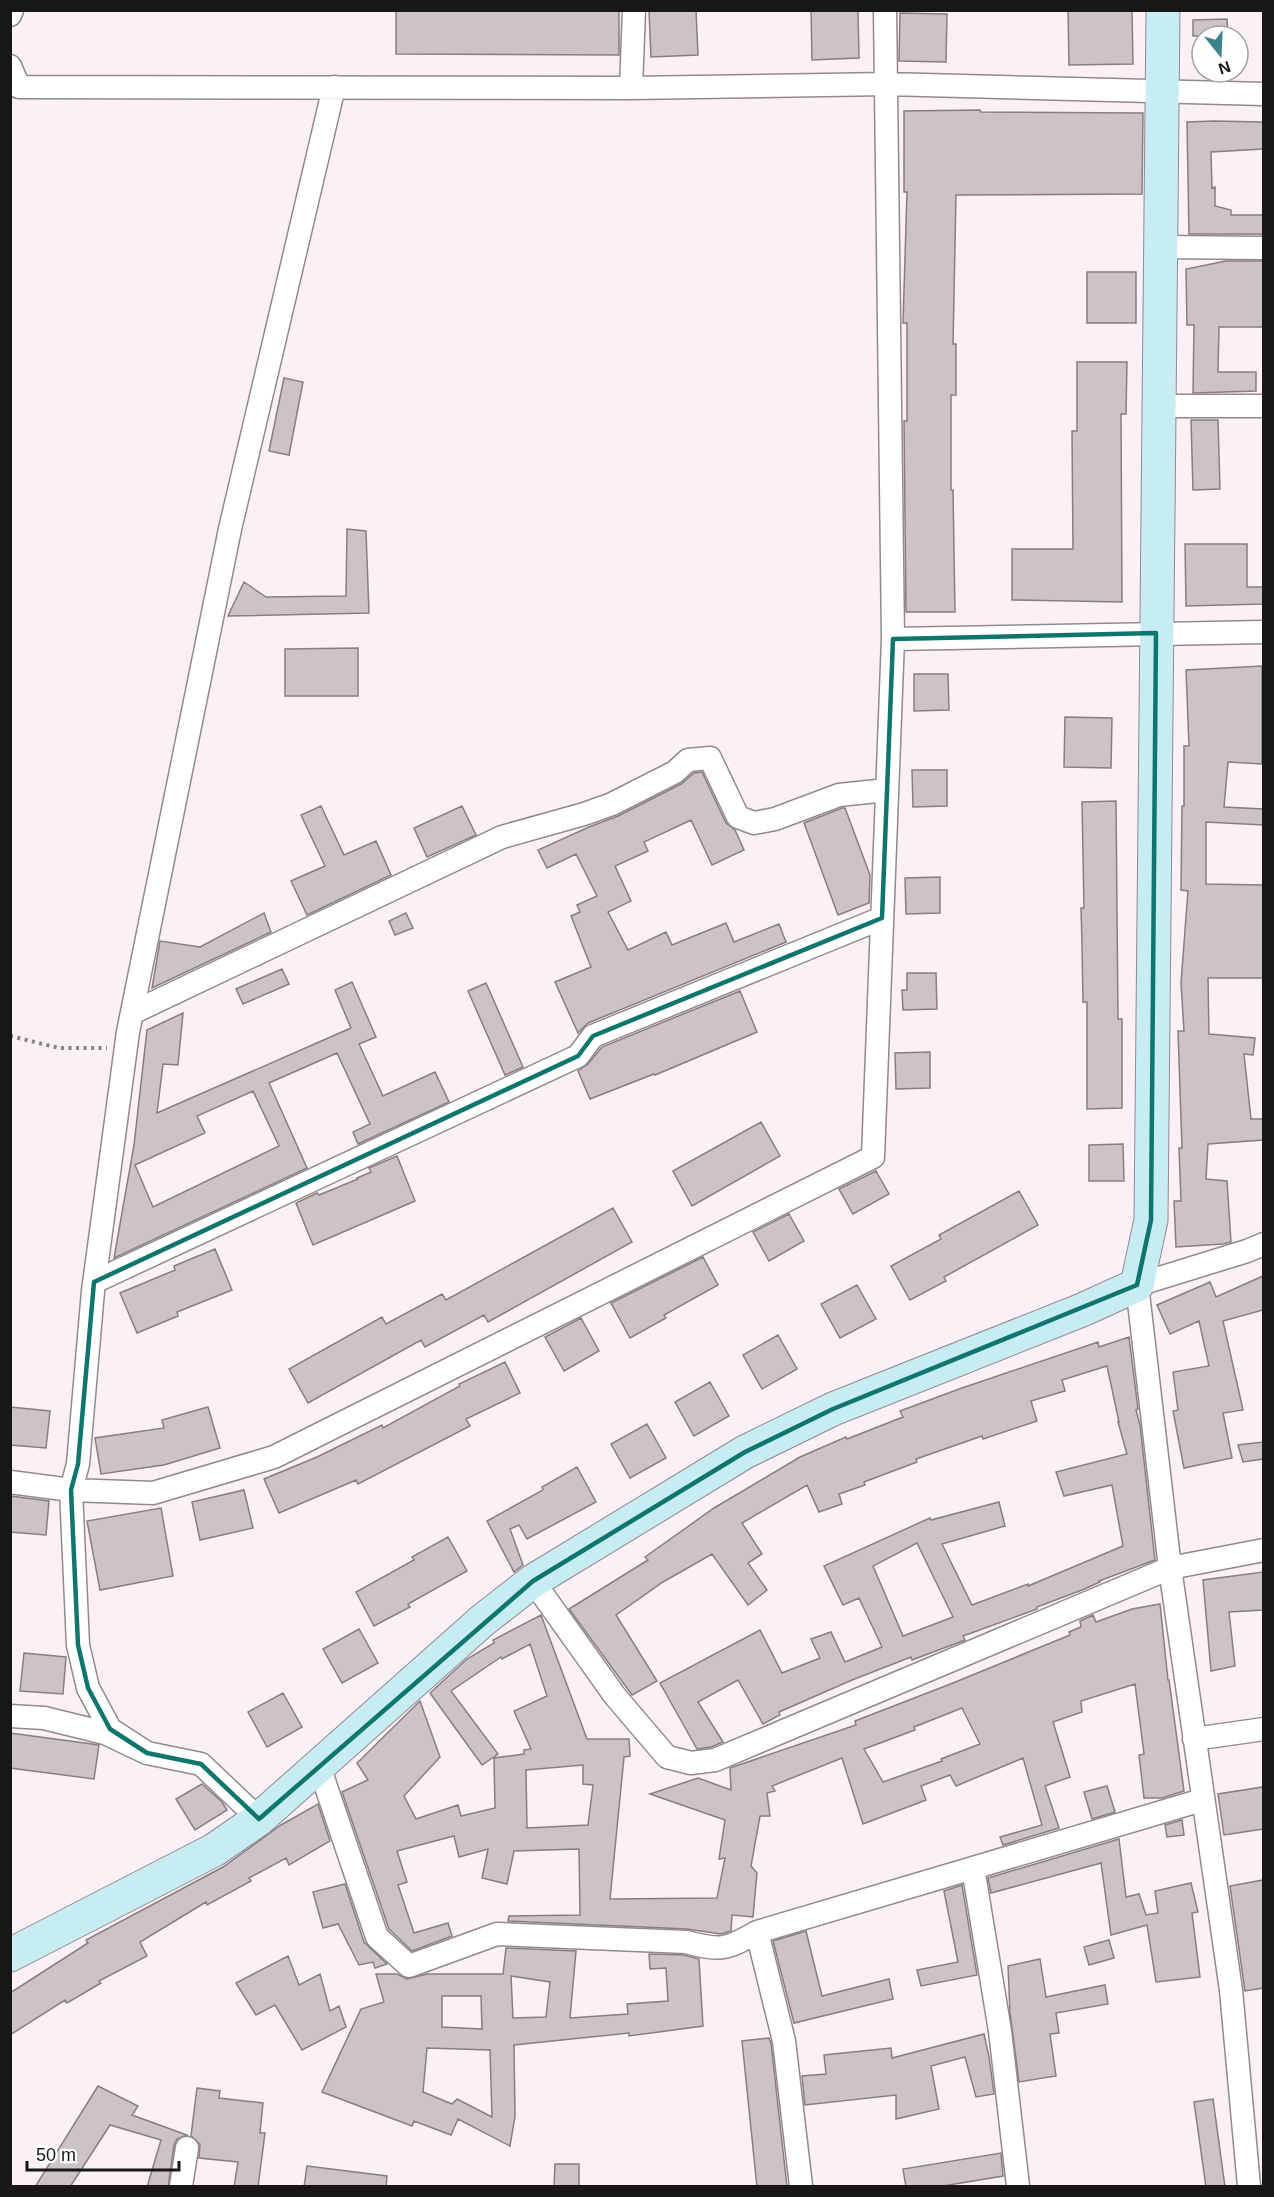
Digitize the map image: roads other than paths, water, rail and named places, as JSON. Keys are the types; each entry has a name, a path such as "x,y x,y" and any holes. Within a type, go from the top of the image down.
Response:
{"main road":[{"path":"10,1955 214,1850 259,1819 483,1620 533,1581 754,1447 833,1409 1137,1286 1150,1220 1164,10"}],"street":[{"path":"10,15 12,10"},
{"path":"631,88 634,10"},
{"path":"10,1482 71,1490 153,1493 274,1457 873,1157 893,639 885,10"},
{"path":"10,66 19,87 631,88 887,84 1263,94"},
{"path":"147,1753 111,1729 88,1688 78,1645 71,1490 78,1464 94,1282 132,1013 230,529 334,87"},
{"path":"1161,247 1263,248"},
{"path":"1159,406 1263,406"},
{"path":"893,639 1263,632"},
{"path":"132,1013 502,837 612,804 675,772 688,760 710,759 738,817 754,823 775,819 839,795 887,790"},
{"path":"94,1282 578,1056 593,1036 882,918"},
{"path":"1249,2187 1231,1990 1170,1568 1137,1286 1263,1244"},
{"path":"533,1581 615,1696 645,1731 668,1757 691,1763 715,1760 1170,1568 1263,1550"},
{"path":"10,1716 44,1718 105,1733 147,1753 201,1764 259,1819"},
{"path":"1194,1739 1263,1729"},
{"path":"319,1766 377,1937 410,1966 498,1934 686,1942 711,1949 734,1945 757,1932 1202,1800"},
{"path":"974,1868 1000,2031 1018,2187"},
{"path":"757,1932 784,2041 801,2187"},
{"path":"181,2187 187,2148"}]}
